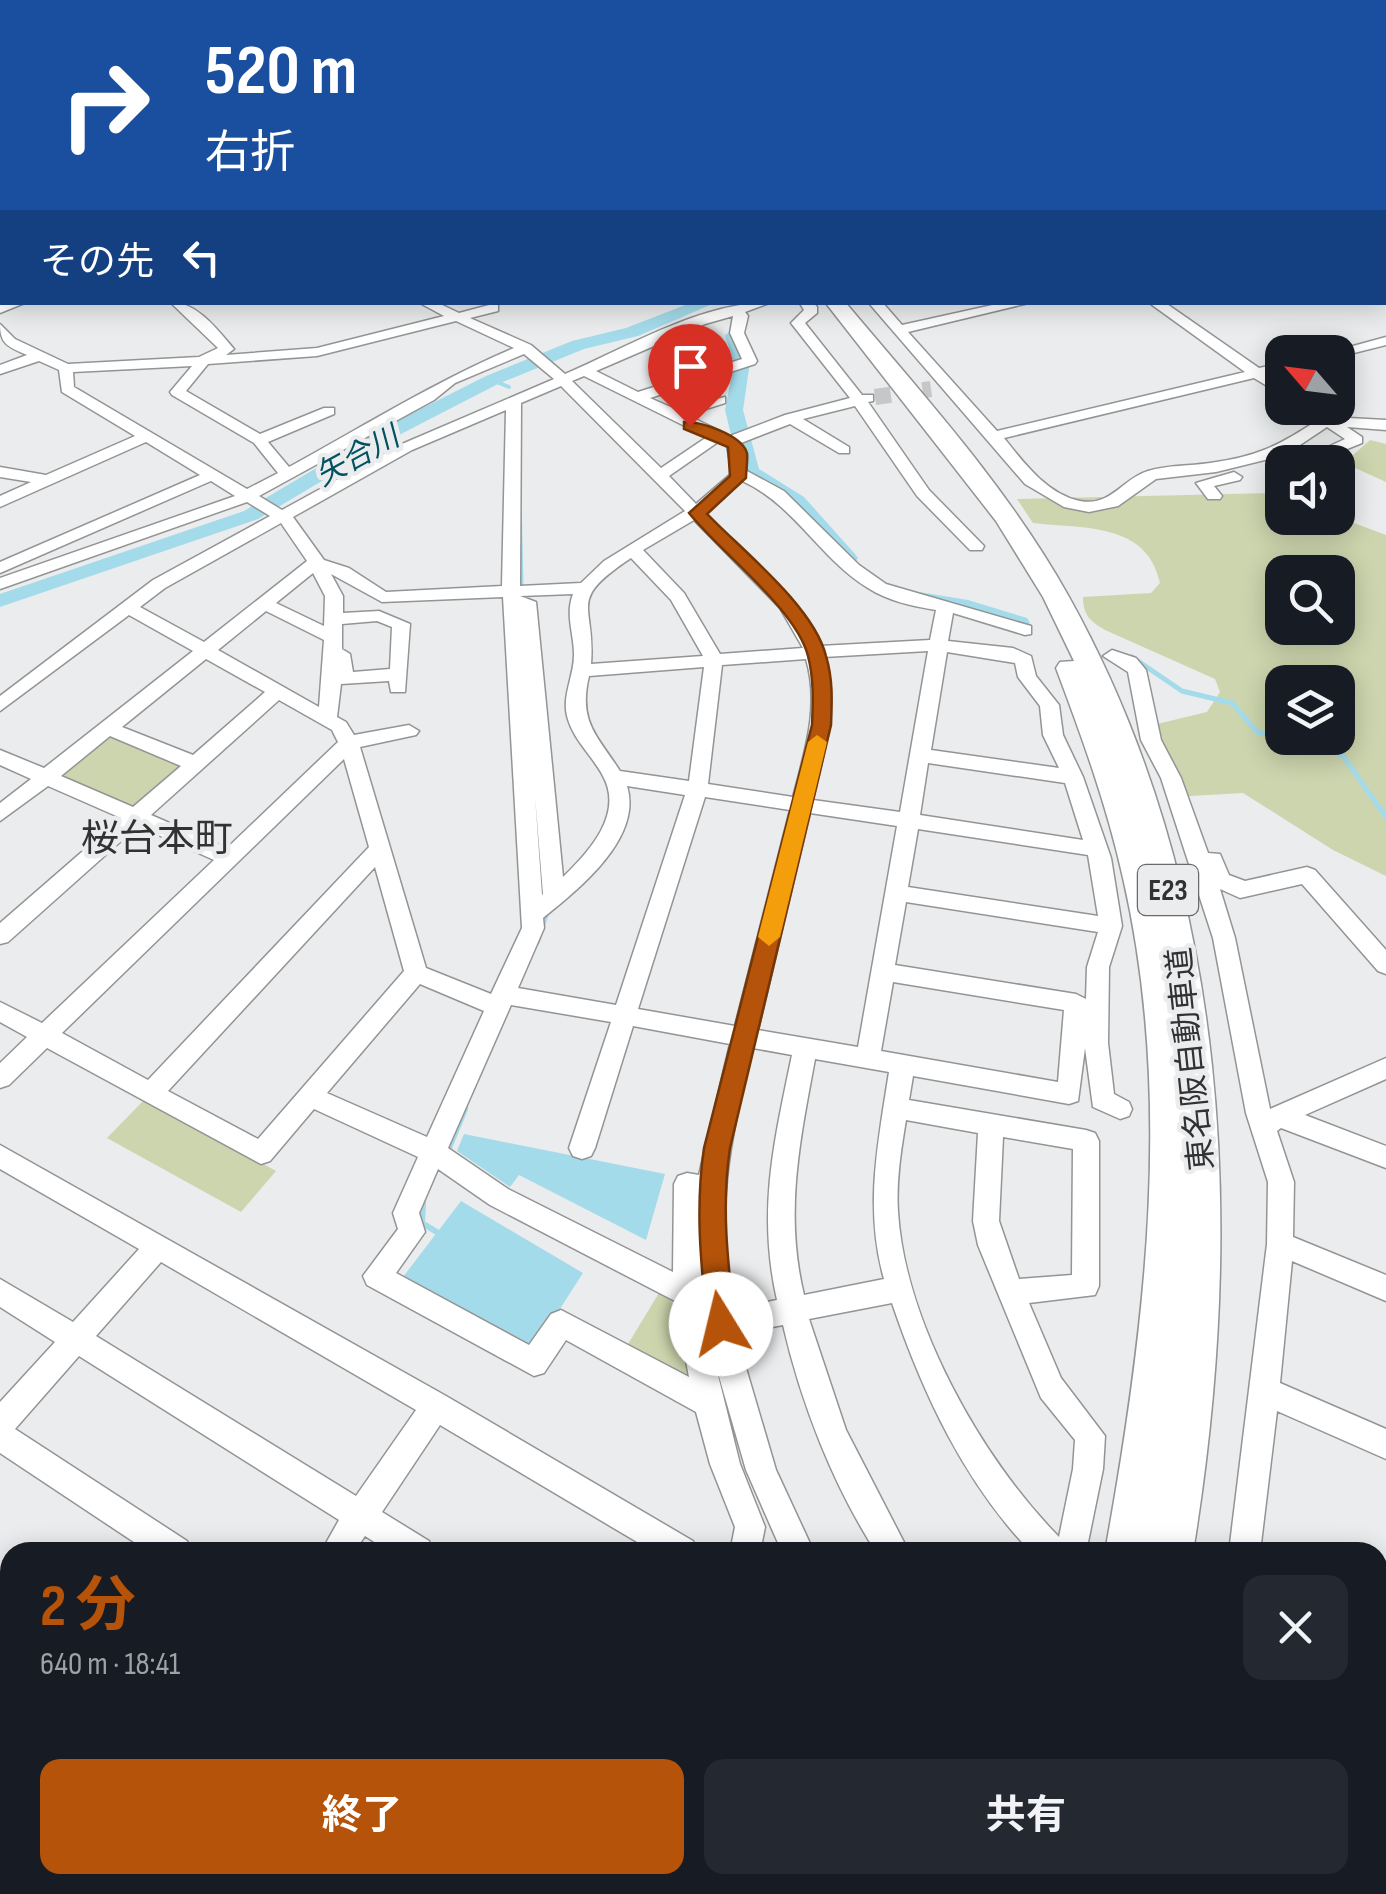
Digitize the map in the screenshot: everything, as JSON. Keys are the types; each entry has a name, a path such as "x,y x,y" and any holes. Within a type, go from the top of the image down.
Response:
{"highway":[{"name":"東名阪自動車道","path":"827,308 944,460 1036,599 1082,698 1122,811 1156,973 1168,1176 1154,1375 1129,1542"},
{"name":"東名阪自動車道","path":"827,308 996,504 1055,595 1115,715 1151,818 1180,943 1201,1134 1200,1279 1192,1386 1171,1542"}],"street":[{"path":"180,305 203,322 227,349 201,363 178,388 178,394 259,440 287,474"},
{"path":"430,305 524,347"},
{"path":"0,328 5,344 66,368 201,363 317,352 458,318 492,305 524,347 784,600 816,652 823,692 822,725 744,1037 711,1188 713,1275 721,1324 757,1458 776,1513 792,1542"},
{"path":"1,702 172,576 278,515 431,435 520,397 556,375 582,370 755,305"},
{"path":"877,305 1030,481 1083,508 1118,500 1152,474 1280,452 1321,425"},
{"path":"899,330 1013,305"},
{"path":"1158,305 1265,379"},
{"path":"827,308 812,310 798,322 866,398 923,493 976,546"},
{"path":"595,414 742,364 747,348 737,328 741,314 736,310"},
{"path":"1355,349 1386,342"},
{"path":"0,584 249,497 429,396 450,380 524,347"},
{"path":"0,370 41,355"},
{"path":"66,368 67,388 278,515 315,563 334,596 327,719"},
{"path":"582,370 672,415 732,439 739,454 740,474"},
{"path":"994,436 1265,371"},
{"path":"930,389 949,386"},
{"path":"520,397 520,591 534,928 508,999 406,1213 412,1232 377,1276 534,1364 561,1324 708,1403"},
{"path":"666,472 732,439 790,418 866,398"},
{"path":"672,415 720,400"},
{"path":"259,440 323,408 361,431"},
{"path":"790,418 844,450"},
{"path":"1355,424 1386,426"},
{"path":"1331,425 1357,440 1344,445"},
{"path":"0,502 147,436"},
{"path":"1237,462 1252,473"},
{"path":"1214,496 1204,483 1265,470"},
{"path":"0,472 50,480"},
{"path":"534,914 609,835 621,797 614,777 588,742 577,719 575,698 582,671 577,613 585,588 600,572 697,513 740,474"},
{"path":"740,474 790,502 848,566 872,584 897,596 1025,630"},
{"path":"0,568 212,475"},
{"path":"582,1148 698,787 714,660 678,597 634,551"},
{"path":"315,563 344,572 382,597 585,588"},
{"path":"0,814 315,563"},
{"path":"520,591 554,897"},
{"path":"263,603 334,636 344,679 399,681 401,624 379,616 334,636"},
{"path":"128,607 339,726 349,744 416,972"},
{"path":"868,1059 946,608"},
{"path":"582,671 939,645 1014,654 1024,660 1027,677 1049,705 1054,735 1097,849 1111,926 1098,967 1096,1043 1102,1100 1120,1109"},
{"path":"1112,656 1129,662 1137,670 1150,740 1171,778 1190,830 1224,938 1271,1121 1281,1182 1280,1244 1266,1391 1246,1542"},
{"path":"0,936 277,692"},
{"path":"107,728 195,764"},
{"path":"0,1078 349,744 409,731"},
{"path":"920,755 1073,777"},
{"path":"0,757 230,858"},
{"path":"614,777 1097,849"},
{"path":"1190,830 1204,839 1222,882 1234,883 1240,890 1308,874 1386,965"},
{"path":"151,1093 381,847"},
{"path":"897,893 1111,926"},
{"path":"416,972 508,999 1069,1094 1076,1003 884,972"},
{"path":"0,1011 261,1153 416,972"},
{"path":"805,1048 778,1199 782,1258 792,1310 847,1468 888,1542"},
{"path":"902,1066 884,1204 890,1258 899,1289 940,1395 969,1452 1043,1542"},
{"path":"1271,1121 1386,1068"},
{"path":"309,1096 434,1152 499,1197 686,1293"},
{"path":"896,1108 1086,1141 1085,1286 1011,1292"},
{"path":"1271,1121 1386,1157"},
{"path":"991,1125 986,1222 1051,1388 1090,1436 1088,1469 1073,1542"},
{"path":"0,1156 436,1406 663,1542"},
{"path":"711,1188 687,1184 686,1293 708,1403 725,1464 750,1527 747,1542"},
{"path":"1280,1244 1386,1288"},
{"path":"0,1424 157,1248"},
{"path":"721,1324 899,1289"},
{"path":"0,1292 403,1542"},
{"path":"1266,1391 1386,1444"},
{"path":"343,1542 436,1406"},
{"path":"0,1436 161,1542"}],"green space":[{"path":"1370,440 1386,444 1386,482 1355,468 1355,453"},
{"path":"1265,493 1265,535 1355,535 1355,523 1386,535 1386,876 1333,850 1243,793 1173,797 1153,725 1207,712 1220,692 1215,679 1105,630 1086,613 1083,597 1151,593 1160,583 1153,563 1142,549 1111,532 1033,523 1017,499"},
{"path":"111,734 184,768 137,809 58,778"},
{"path":"146,1098 276,1171 241,1212 107,1138"},
{"path":"659,1293 677,1308 682,1319 695,1380 625,1349"}],"water":[{"path":"464,1134 665,1174 646,1240 519,1175 510,1187 457,1151"},
{"path":"461,1201 583,1273 536,1346 530,1348 403,1277"}],"waterway":[{"name":"矢合川","path":"0,601 251,515 394,430 492,380 578,345 632,332 701,305"},
{"path":"733,335 740,345 743,364 734,410 750,472 797,501 848,558"},
{"path":"492,380 509,387"},
{"path":"520,519 522,603"},
{"path":"919,598 960,605 1019,623"},
{"path":"1132,657 1182,691 1232,703 1257,732 1309,742 1343,756 1386,817"},
{"path":"537,943 546,915"},
{"path":"449,1148 465,1109"},
{"path":"423,1203 422,1223 440,1234"}],"tunnel":[{"path":"875,397 931,389"}],"slow traffic":[{"path":"769,937 817,742"}],"district":[{"name":"桜台本町","path":"157,838"}],"route":[{"path":"690,426 734,444 739,454 738,478 697,513 799,620 816,652 823,692 822,725 717,1148 711,1188 711,1234 721,1324"}]}
